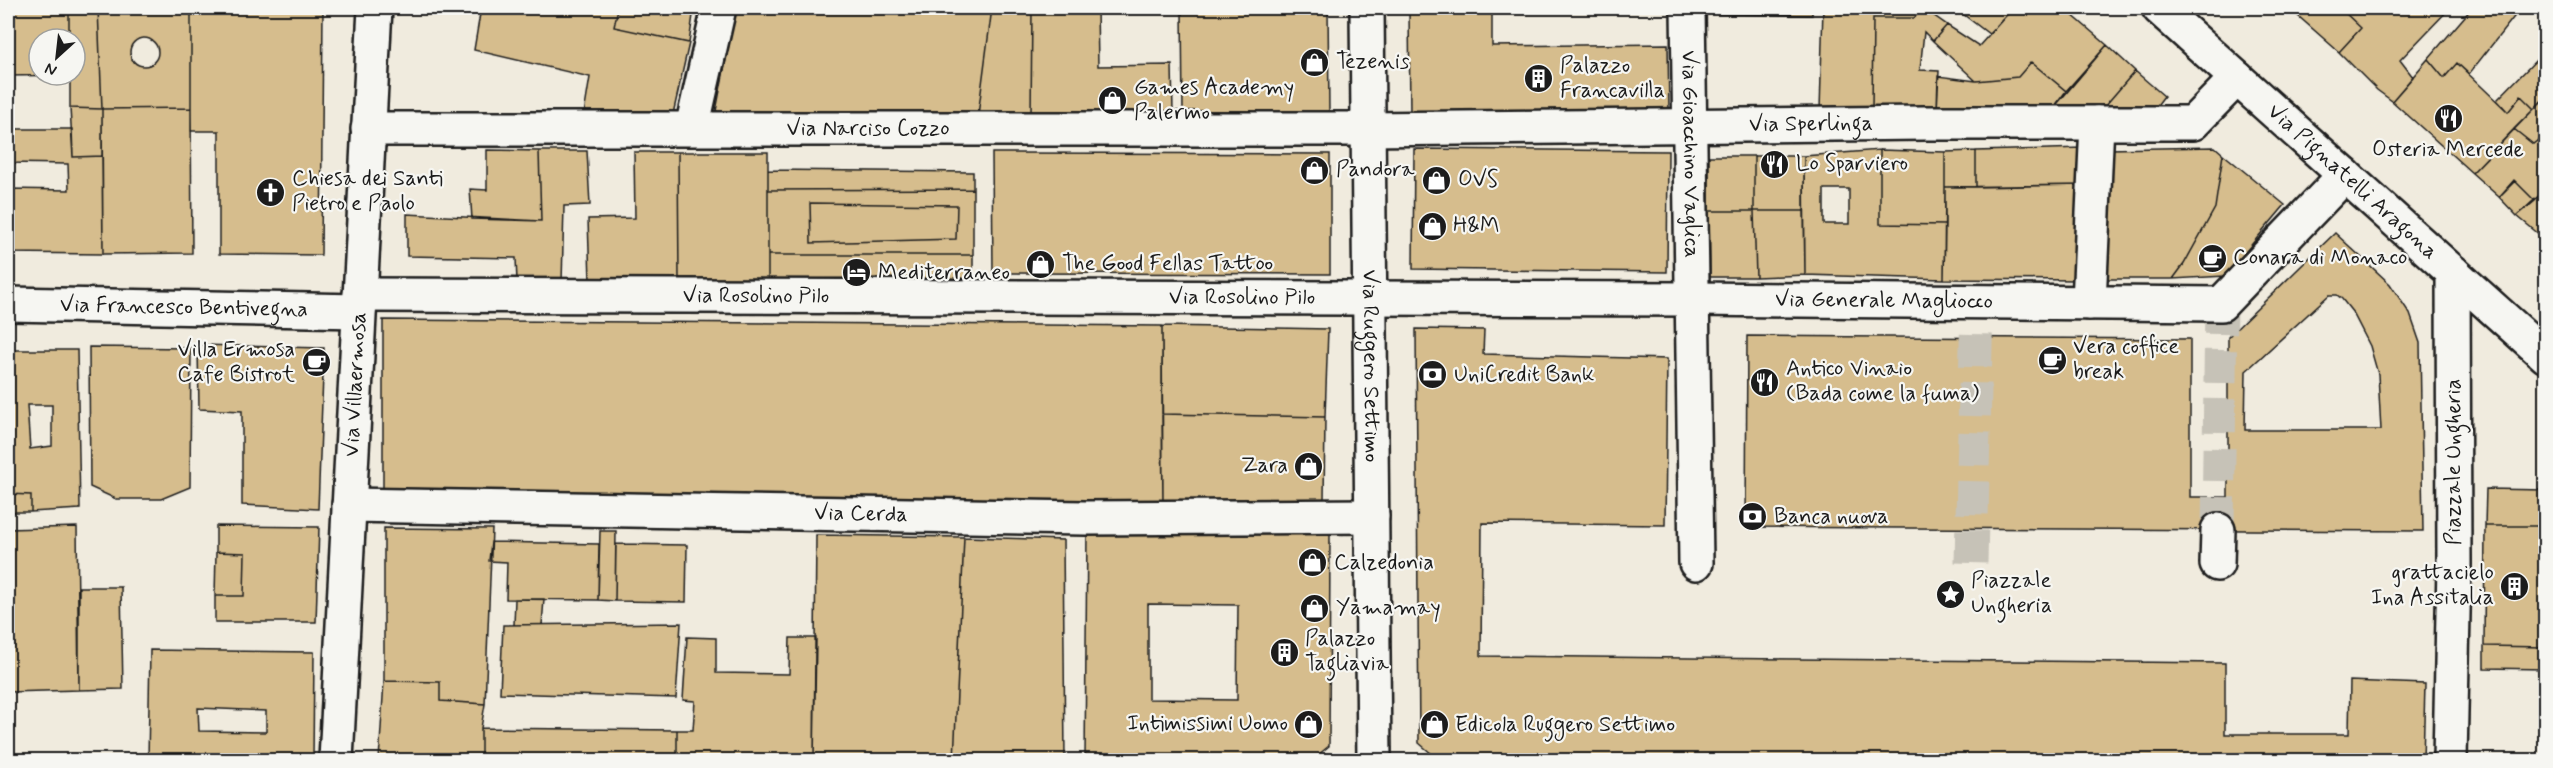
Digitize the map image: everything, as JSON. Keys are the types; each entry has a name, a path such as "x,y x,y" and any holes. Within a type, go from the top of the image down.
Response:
{"street":[{"name":"Via Villaermosa","path":"336,760 375,8"},
{"path":"692,128 719,8"},
{"name":"Via Ruggero Settimo","path":"1367,8 1366,129 1374,760"},
{"name":"Via Gioacchino Vaglica","path":"1688,8 1694,299 1695,563"},
{"name":"Via Pignatelli Aragona","path":"2159,8 2546,356"},
{"name":"Via Sperlinga","path":"1366,129 2193,123 2237,78"},
{"path":"2090,303 2097,123"},
{"name":"Via Narciso Cozzo","path":"368,129 1366,129"},
{"name":"Via Generale Magliocco","path":"1368,299 1694,299 2221,304 2345,175"},
{"name":"Piazzale Ungheria","path":"2450,760 2454,564 2453,272"},
{"name":"Via Rosolino Pilo","path":"359,304 1368,299"},
{"name":"Via Francesco Bentivegna","path":"8,304 359,304"},
{"name":"Via Cerda","path":"349,505 1085,518 1372,516"},
{"path":"2217,564 2218,530"}],"building":[{"path":"8,8 69,8 69,27 27,27 27,76 8,76"},
{"path":"69,8 98,8 102,109 70,108 70,87 87,87 87,27 69,27"},
{"path":"98,8 191,8 191,108 102,109"},
{"name":"Chiesa dei Santi Pietro e Paolo","path":"191,8 323,8 321,255 219,254 219,131 191,131"},
{"path":"481,8 618,8 614,27 689,43 673,114 584,114 590,77 474,50"},
{"path":"618,8 694,8 689,43 614,27"},
{"path":"736,8 992,8 978,115 715,116"},
{"path":"992,8 1032,8 1031,115 978,115"},
{"path":"1032,8 1097,8 1098,66 1172,65 1173,114 1031,115"},
{"path":"1182,8 1328,8 1329,112 1183,113"},
{"name":"Palazzo Francavilla","path":"1409,8 1492,8 1492,46 1668,44 1669,112 1410,114"},
{"path":"1719,8 1812,8 1812,15 1719,14"},
{"path":"1823,8 1923,8 1914,18 1873,18 1872,110 1820,110"},
{"path":"1923,8 1938,8 1933,15 1947,25 1933,41 1924,32 1920,70 1939,71 1937,110 1872,110 1873,18 1914,18"},
{"path":"1955,8 2013,8 1989,34"},
{"path":"2013,8 2064,8 2107,45 2066,91 2031,62 2018,77 1976,81 1933,41 1947,25 1979,46"},
{"path":"2289,8 2340,8 2361,28 2339,52"},
{"path":"2340,8 2450,8 2400,60 2413,77 2392,101 2377,90 2339,52 2361,28"},
{"path":"2472,8 2521,8 2469,74 2457,63 2444,78 2428,59"},
{"path":"144,38 154,42 158,52 154,62 144,66 134,62 130,52 134,42"},
{"path":"2107,45 2135,71 2104,107 2052,110"},
{"path":"2545,51 2546,96 2534,109 2521,96 2508,112 2497,100"},
{"path":"2428,59 2444,78 2457,63 2508,112 2521,96 2534,109 2472,173 2392,101"},
{"path":"2031,62 2066,91 2052,110 1937,110 1938,76 1976,81 2018,77"},
{"path":"2135,71 2164,96 2155,108 2104,107"},
{"path":"2542,101 2546,103 2546,134 2533,144 2514,129"},
{"path":"70,108 102,109 102,156 73,157"},
{"path":"191,108 192,253 103,254 102,109"},
{"path":"8,129 72,129 73,157 102,156 103,254 8,253 8,189 69,190 68,164 8,163"},
{"path":"2514,129 2533,144 2546,134 2546,189 2535,201 2514,180 2499,197 2472,173"},
{"path":"2215,147 2223,154 2215,208 2184,264 2173,279 2107,279 2108,149"},
{"path":"2083,148 2084,185 1976,187 1976,151"},
{"path":"1414,149 1668,151 1667,272 1413,269"},
{"path":"487,150 539,151 541,221 472,219 470,189 487,190"},
{"path":"1880,150 1880,224 1945,225 1944,279 1805,275 1804,156","holes":["1824,189 1849,189 1849,224 1824,224"]},
{"path":"1880,150 1945,152 1945,225 1880,224"},
{"path":"539,151 587,151 590,205 564,206 562,282 517,281 516,258 407,256 407,214 541,221"},
{"path":"1976,151 1976,187 1945,187 1945,152"},
{"path":"634,152 678,152 679,280 590,281 588,219 635,218"},
{"path":"678,152 768,152 768,279 679,280"},
{"path":"992,153 1330,154 1330,274 993,273"},
{"path":"2223,154 2285,205 2225,276 2173,279 2184,264 2215,208"},
{"path":"1709,156 1754,156 1754,211 1709,211"},
{"path":"1754,156 1804,156 1804,211 1754,211"},
{"path":"768,170 973,172 973,189 768,190"},
{"path":"2515,181 2535,201 2517,216 2499,197"},
{"path":"2084,185 2078,280 1944,279 1945,187"},
{"path":"973,189 973,255 768,255 768,190","holes":["810,203 957,205 956,239 811,243"]},
{"path":"2546,189 2546,240 2517,216"},
{"path":"810,203 957,205 956,239 811,243"},
{"path":"1709,211 1754,211 1756,277 1710,277"},
{"path":"1754,211 1804,211 1805,275 1756,277"},
{"path":"2335,233 2390,284 2410,314 2420,343 2423,531 1746,527 1747,336 2190,339 2190,497 2228,497 2228,337","holes":["2329,295 2337,295 2353,313 2370,346 2378,374 2381,430 2245,430 2246,371"]},
{"path":"768,255 973,255 973,278 768,279"},
{"path":"383,320 1162,326 1163,504 383,491"},
{"path":"1162,326 1328,329 1325,417 1162,414"},
{"path":"1416,329 1484,330 1483,354 1667,359 1665,525 1482,523 1481,656 2225,663 2225,734 2349,734 2350,681 2425,684 2423,760 1439,760 1419,743"},
{"path":"198,345 324,348 318,509 242,505 242,411 199,409"},
{"path":"89,347 191,348 190,487 161,499 116,499 90,487"},
{"path":"8,350 77,350 80,509 31,512 31,495 8,494","holes":["27,405 52,405 52,446 30,449"]},
{"path":"1162,414 1325,417 1324,501 1163,504"},
{"path":"2486,489 2546,490 2546,526 2485,526"},
{"path":"8,494 31,495 31,512 8,512"},
{"path":"216,526 319,527 316,622 215,622 215,596 244,596 245,553 216,552"},
{"name":"grattacielo Ina Assitalia","path":"2485,526 2546,526 2546,647 2484,646"},
{"path":"77,527 79,690 8,692 8,529"},
{"path":"384,528 492,529 485,704 440,701 440,682 384,681"},
{"name":"Palazzo Tagliavia","path":"1087,530 1330,533 1329,746 1312,760 1085,760","holes":["1148,604 1238,605 1237,700 1148,699"]},
{"path":"600,531 616,531 615,601 598,600"},
{"path":"816,535 964,537 954,760 814,760"},
{"path":"964,537 1063,540 1065,760 954,760"},
{"path":"491,542 599,544 598,600 506,599 507,562 489,561"},
{"path":"616,544 687,545 686,602 615,601"},
{"path":"216,552 245,553 244,596 215,596"},
{"path":"79,587 121,587 123,689 79,690"},
{"path":"515,599 544,599 542,625 514,625"},
{"path":"681,623 676,698 500,693 503,625"},
{"path":"687,637 716,638 716,673 789,674 790,638 816,638 814,760 677,760 677,730 693,730 695,701 683,700"},
{"path":"2484,646 2546,647 2546,669 2484,668"},
{"path":"150,650 314,652 313,760 148,760","holes":["198,708 266,711 266,732 199,731"]},
{"path":"384,681 440,682 440,701 485,704 481,728 481,760 379,760"},
{"path":"481,728 677,730 677,760 481,760"}],"tunnel":[{"path":"1971,563 1977,302"},
{"path":"2218,530 2221,304"}],"place":[{"name":"Tezenis","path":"1315,62"},
{"name":"Palazzo Francavilla","path":"1539,79"},
{"name":"Games Academy Palermo","path":"1113,101"},
{"name":"Osteria Mercede","path":"2448,118"},
{"name":"Lo Sparviero","path":"1775,164"},
{"name":"Pandora","path":"1315,170"},
{"name":"OVS","path":"1437,180"},
{"name":"Chiesa dei Santi Pietro e Paolo","path":"271,192"},
{"name":"H&M","path":"1432,226"},
{"name":"Conara di Monaco","path":"2212,258"},
{"name":"The Good Fellas Tattoo","path":"1041,264"},
{"name":"Mediterraneo","path":"857,273"},
{"name":"Vera coffice break","path":"2052,360"},
{"name":"Villa Ermosa Cafe Bistrot","path":"316,363"},
{"name":"UniCredit Bank","path":"1433,375"},
{"name":"Antico Vinaio (Bada come la fuma)","path":"1765,382"},
{"name":"Zara","path":"1309,466"},
{"name":"Banca nuova","path":"1753,517"},
{"name":"Calzedonia","path":"1313,563"},
{"name":"grattacielo Ina Assitalia","path":"2515,586"},
{"name":"Piazzale Ungheria","path":"1950,594"},
{"name":"Yamamay","path":"1315,608"},
{"name":"Palazzo Tagliavia","path":"1284,652"},
{"name":"Intimissimi Uomo","path":"1309,724"},
{"name":"Edicola Ruggero Settimo","path":"1434,725"}]}
